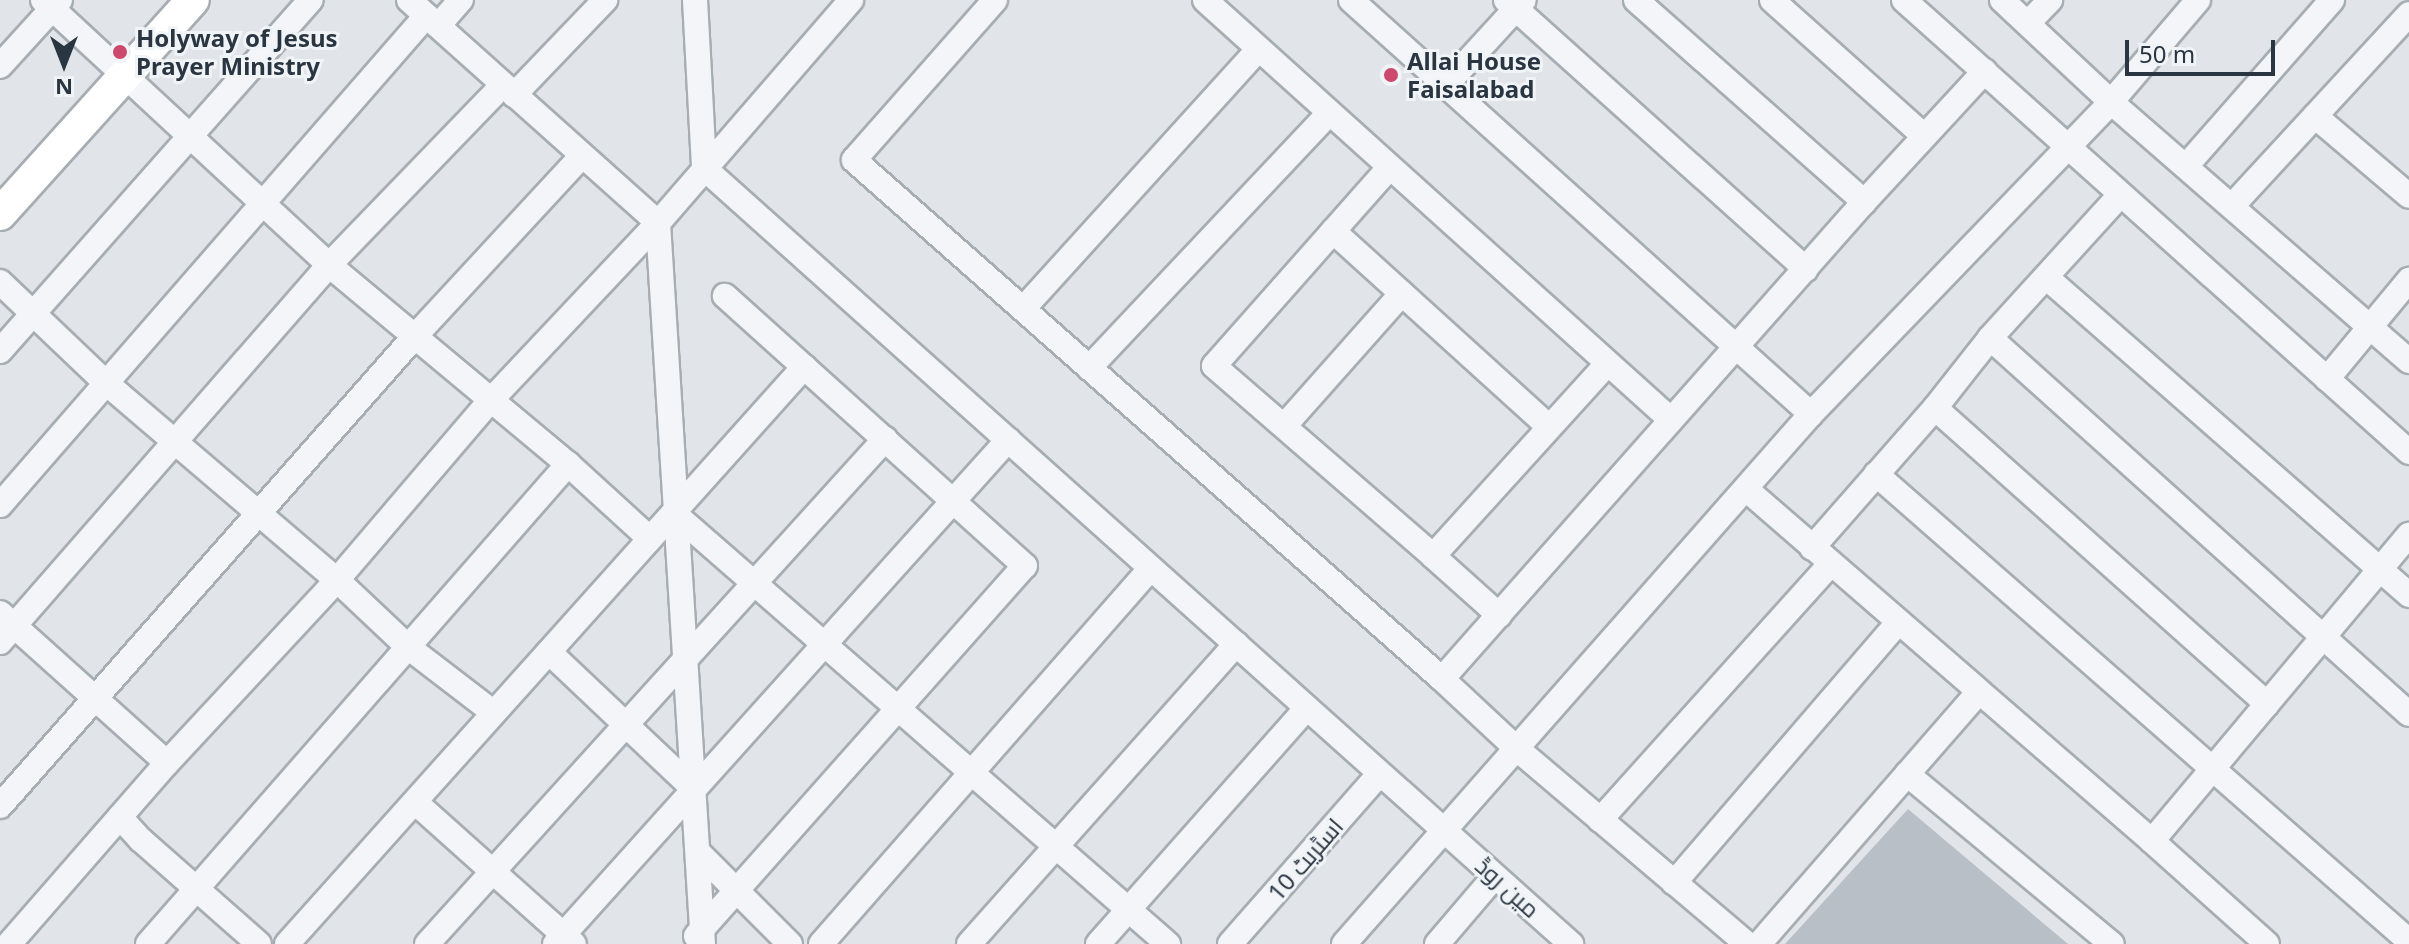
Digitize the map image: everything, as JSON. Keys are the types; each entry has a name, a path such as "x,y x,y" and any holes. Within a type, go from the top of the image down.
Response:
{"main road":[{"path":"0,214 193,0"}],"street":[{"path":"0,351 311,0"},
{"path":"0,505 424,14 461,0"},
{"path":"167,763 5,627 175,441 329,265 605,0"},
{"path":"695,0 704,168"},
{"path":"9,944 167,763 337,580 491,400 658,223 851,0"},
{"path":"995,0 854,160 1442,679 1516,748 1747,944"},
{"path":"1205,0 1606,365 1670,419"},
{"path":"1351,0 1811,414"},
{"path":"1636,0 1864,202"},
{"path":"1772,0 1924,136"},
{"path":"1904,0 2409,452"},
{"path":"2002,0 2111,102 2409,361"},
{"path":"2028,23 2050,0"},
{"path":"1344,944 1811,414 2111,102 2198,0"},
{"path":"2187,165 2332,0"},
{"path":"0,66 52,3 125,76 329,265 568,464 650,539"},
{"path":"1446,85 1515,3 1806,269"},
{"path":"424,14 658,223 698,852 698,939"},
{"path":"2232,206 2409,14"},
{"path":"1023,309 1259,49"},
{"path":"1442,679 1670,419 1985,71"},
{"path":"1089,368 1329,113"},
{"path":"2315,116 2409,196"},
{"path":"0,806 416,335 582,156"},
{"name":"مین روڈ","path":"704,168 1571,944"},
{"path":"1389,168 1214,366 1499,615"},
{"path":"1812,548 1935,408 1990,338 2120,195"},
{"path":"1333,231 1549,427"},
{"path":"2046,277 2409,595"},
{"path":"2327,379 2409,280"},
{"path":"0,282 35,312 106,383 337,580 408,647 494,713"},
{"path":"1285,425 1402,293"},
{"path":"698,939 736,891 1025,566 725,296"},
{"path":"1990,338 2409,714"},
{"path":"1433,556 1606,365"},
{"path":"287,944 804,367"},
{"path":"1935,408 2267,704"},
{"path":"427,944 885,439"},
{"path":"415,802 493,871 564,941 694,789 1008,440"},
{"path":"148,944 568,464"},
{"path":"1876,474 2409,941"},
{"path":"1746,489 2267,944"},
{"path":"676,512 1168,944"},
{"path":"2152,841 2409,535"},
{"path":"1600,820 1830,565"},
{"path":"821,944 1151,568"},
{"path":"1674,883 1898,623"},
{"path":"969,944 1236,644"},
{"path":"549,652 694,789"},
{"path":"1759,944 1979,692"},
{"path":"1098,944 1307,708"},
{"name":"اسٹریٹ 10","path":"1230,944 1380,773"},
{"path":"1907,774 2112,944"},
{"path":"120,817 196,890 259,944"},
{"path":"698,852 790,944"},
{"path":"1446,941 1495,876"}],"building":[{"path":"1908,809 2068,944 1785,944"}],"place":[{"name":"Holyway of Jesus Prayer Ministry","path":"120,52"},
{"name":"Allai House Faisalabad","path":"1391,75"}]}
